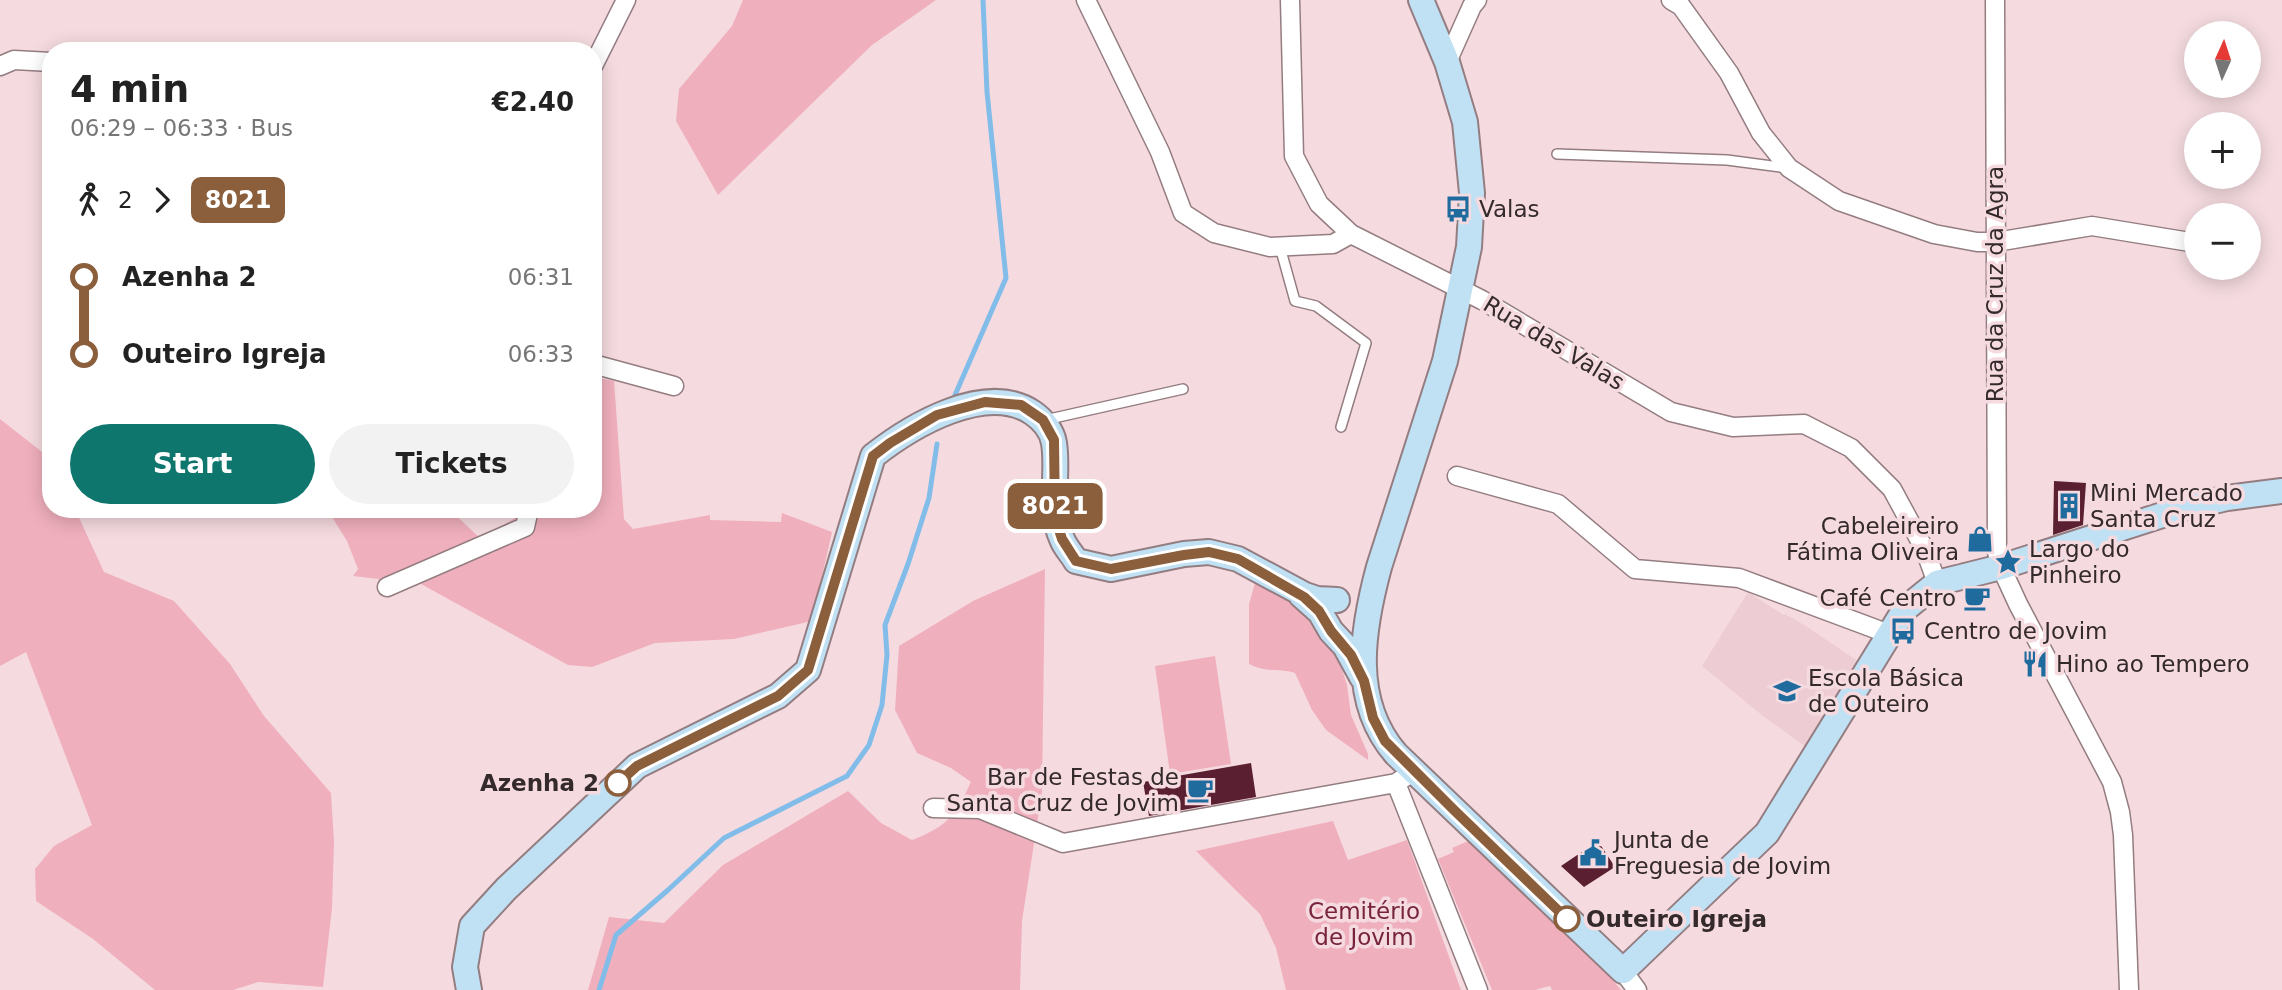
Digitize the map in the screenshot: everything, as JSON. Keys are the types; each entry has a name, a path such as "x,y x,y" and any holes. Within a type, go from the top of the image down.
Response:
{"street":[{"path":"602,48 626,0"},
{"path":"1086,0 1160,152 1183,213 1214,233 1270,247 1333,244 1351,234"},
{"name":"Rua das Valas","path":"1290,0 1294,156 1319,204 1351,234 1462,290 1671,412 1733,427 1804,424 1851,448 1892,489 1925,550 1937,583"},
{"path":"1421,0 1447,62 1465,122 1472,193 1469,247 1445,361 1370,602 1363,654 1364,681 1367,699 1378,729 1405,777 1478,990"},
{"path":"1447,62 1477,0"},
{"path":"1671,0 1681,6 1729,73 1761,133 1789,168 1839,201 1934,234 1976,242 1996,242 2092,226 2184,241"},
{"name":"Rua da Cruz da Agra","path":"1995,0 1997,542 2001,567 2018,604 2112,782 2123,835 2129,990"},
{"path":"0,66 14,60 42,62"},
{"path":"602,366 674,386"},
{"path":"468,990 466,967 472,926 506,889 637,766 778,696 808,670 873,456 937,415 985,402 1021,405 1043,420 1054,440 1055,517 1062,539 1076,561 1111,569 1209,552 1238,559 1292,589 1317,599 1344,599 1363,604 1367,622 1356,638 1342,639 1332,630 1328,611 1344,599 1369,589 1379,567"},
{"path":"1457,476 1558,504 1635,569 1739,578 1889,634"},
{"path":"1405,777 1630,981 1767,833 1905,609 1937,583 2001,567 2181,509 2227,498 2282,491"},
{"path":"387,587 525,527 527,518"},
{"path":"1292,589 1313,605 1351,655 1364,681"},
{"path":"933,808 980,809 1063,843 1405,777"}],"lane":[{"path":"1557,154 1727,160 1789,168"},
{"path":"1280,247 1295,302 1316,306 1366,342 1341,427"},
{"path":"1043,420 1183,389"}],"shaded area":[{"name":"Escola Básica de Outeiro","path":"1748,592 1806,626 1859,662 1806,747 1702,666"}],"green space":[{"path":"743,0 936,0 872,45 718,195 676,121 679,89 732,26"},
{"path":"602,379 614,381 624,519 633,529 710,515 710,520 781,522 782,513 832,532 812,621 734,639 655,643 592,667 568,665 421,584 353,576 358,569 347,541 333,518 459,518 481,539 515,518 602,518"},
{"path":"0,419 42,452 42,518 79,518 104,572 174,601 230,664 264,716 331,793 334,842 332,908 323,987 258,982 233,990 155,990 93,939 36,901 35,869 54,846 92,825 26,652 0,666"},
{"path":"1045,569 1042,792 1022,921 1020,990 588,990 609,917 664,923 723,865 848,791 881,823 912,840 934,830 949,818 971,782 951,768 917,753 895,710 899,646 973,601"},
{"path":"1255,583 1299,605 1319,637 1329,645 1339,660 1347,685 1351,715 1368,754 1368,760 1326,730 1312,710 1295,673 1249,664 1249,604"},
{"path":"1215,656 1231,764 1170,774 1155,666"},
{"name":"Cemitério de Jovim","path":"1333,821 1348,860 1407,840 1461,990 1286,990 1276,948 1260,914 1196,851"},
{"name":"Cemitério de Jovim","path":"1473,839 1592,956 1621,990 1552,990 1550,986 1535,990 1492,990 1438,859 1454,852 1452,848"}],"building":[{"name":"Mini Mercado Santa Cruz","path":"2054,481 2086,483 2083,525 2053,535"},
{"name":"Bar de Festas de Santa Cruz de Jovim","path":"1251,763 1256,797 1149,816 1143,782"},
{"name":"Junta de Freguesia de Jovim","path":"1598,841 1615,867 1584,887 1561,866"}],"waterway":[{"path":"955,395 1006,278 987,92 983,0"},
{"path":"599,990 616,935 724,838 847,776 869,745 882,705 887,655 885,625 929,498 937,444"}],"bus line":[{"name":"8021","path":"618,783 637,766 778,696 808,670 873,456 937,415 985,402 1021,405 1043,420 1054,440 1055,517 1062,539 1076,561 1111,569 1209,552 1238,559 1304,597 1319,611 1358,667 1373,718 1385,741 1567,919"}],"place":[{"name":"Valas","path":"1458,209"},
{"name":"Mini Mercado Santa Cruz","path":"2069,506"},
{"name":"Cabeleireiro Fátima Oliveira","path":"1980,539"},
{"name":"Largo do Pinheiro","path":"2008,562"},
{"name":"Café Centro","path":"1977,598"},
{"name":"Centro de Jovim","path":"1903,631"},
{"name":"Hino ao Tempero","path":"2035,664"},
{"name":"Escola Básica de Outeiro","path":"1787,691"},
{"name":"Azenha 2","path":"618,783"},
{"name":"Bar de Festas de Santa Cruz de Jovim","path":"1200,790"},
{"name":"Junta de Freguesia de Jovim","path":"1593,853"},
{"name":"Outeiro Igreja","path":"1567,919"}]}
